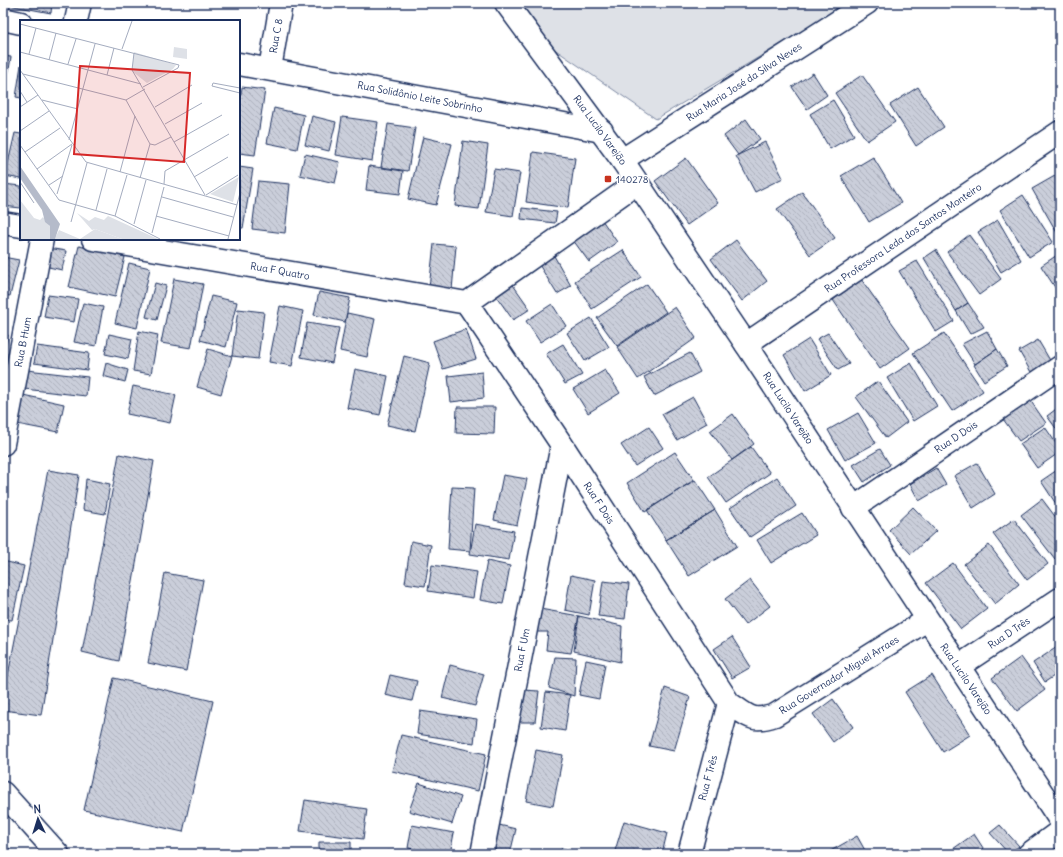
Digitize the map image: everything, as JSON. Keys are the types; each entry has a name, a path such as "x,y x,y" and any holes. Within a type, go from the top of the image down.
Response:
{"street":[{"path":"76,20 80,3"},
{"name":"Rua C 8","path":"270,69 281,3"},
{"name":"Rua Lucilo Varejão","path":"506,3 602,132 637,182 746,344 1060,820"},
{"name":"Rua Maria José da Silva Neves","path":"622,160 867,3"},
{"path":"3,19 20,23"},
{"name":"Rua Solidônio Leite Sobrinho","path":"240,64 602,132"},
{"name":"Rua Professora Leda dos Santos Monteiro","path":"746,344 1060,132"},
{"path":"466,303 637,182"},
{"path":"3,223 20,226"},
{"name":"Rua B Hum","path":"3,444 6,419 42,240"},
{"name":"Rua F Quatro","path":"99,240 466,303"},
{"name":"Rua F Dois","path":"466,303 562,445 729,703"},
{"name":"Rua D Dois","path":"853,508 1060,367"},
{"name":"Rua F Um","path":"482,854 562,445"},
{"name":"Rua D Três","path":"959,666 1060,599"},
{"name":"Rua Governador Miguel Arraes","path":"729,703 747,716 754,718 762,719 775,715 927,620"},
{"name":"Rua F Três","path":"689,854 729,703"},
{"path":"3,793 58,854"},
{"path":"1029,854 1060,831"}],"shaded area":[{"path":"502,3 849,3 656,119 502,13"}],"building":[{"path":"8,3 52,3 51,13 8,5"},
{"path":"3,56 11,57 8,76 3,75"},
{"path":"20,71 20,98 16,97"},
{"path":"813,73 827,95 807,109 792,87"},
{"path":"862,75 895,122 867,141 835,93"},
{"path":"242,87 265,90 255,155 240,153 240,100"},
{"path":"918,87 944,127 916,146 890,105"},
{"path":"833,100 854,135 830,149 810,114"},
{"path":"274,108 304,115 297,149 267,143"},
{"path":"312,116 336,122 329,151 305,145"},
{"path":"342,117 378,122 372,161 336,155"},
{"path":"746,119 760,139 738,155 724,136"},
{"path":"388,124 415,128 408,171 381,167"},
{"path":"3,126 7,127 3,162"},
{"path":"15,133 20,134 20,179 5,176"},
{"path":"423,137 452,144 436,205 408,199"},
{"path":"463,141 488,145 479,209 455,206"},
{"path":"765,142 783,178 755,192 736,156"},
{"path":"533,152 575,158 568,208 526,202"},
{"path":"305,154 340,162 335,183 300,175"},
{"path":"873,157 901,203 869,222 841,176"},
{"path":"686,158 718,203 687,225 655,181"},
{"path":"369,166 403,171 400,194 366,190"},
{"path":"240,167 253,169 243,228 240,228"},
{"path":"494,169 520,173 513,216 486,212"},
{"path":"1060,173 1060,238 1032,189"},
{"path":"258,181 290,184 285,233 252,229"},
{"path":"3,184 20,186 20,208 3,206"},
{"path":"802,192 835,238 810,255 777,209"},
{"path":"1023,195 1053,242 1029,257 1000,210"},
{"path":"522,208 557,212 555,223 521,219"},
{"path":"602,220 617,242 589,262 573,240"},
{"path":"998,220 1021,260 1001,272 978,232"},
{"path":"969,235 1001,279 979,295 947,252"},
{"path":"736,240 767,281 742,301 711,259"},
{"path":"434,244 456,246 452,290 429,288"},
{"path":"79,246 125,257 115,297 69,287"},
{"path":"48,248 66,251 62,270 44,266"},
{"path":"623,250 641,277 592,309 575,281"},
{"path":"936,250 968,303 956,311 924,258"},
{"path":"1060,253 1060,295 1041,266"},
{"path":"553,254 571,286 557,294 538,263"},
{"path":"3,257 19,260 10,296 3,295"},
{"path":"917,261 954,321 936,332 899,271"},
{"path":"129,263 150,268 137,328 115,323"},
{"path":"174,279 203,284 191,348 161,343"},
{"path":"861,279 910,348 880,369 833,300"},
{"path":"511,282 530,309 513,320 494,293"},
{"path":"155,283 166,286 157,320 146,317"},
{"path":"647,284 666,312 617,346 597,318"},
{"path":"319,292 350,298 345,322 314,315"},
{"path":"48,295 78,299 74,322 44,317"},
{"path":"211,296 237,302 226,347 200,340"},
{"path":"83,303 103,307 96,346 74,342"},
{"path":"968,303 984,327 970,334 956,311"},
{"path":"552,304 566,326 540,342 526,321"},
{"path":"280,306 303,311 292,366 269,362"},
{"path":"675,307 696,338 638,379 617,347"},
{"path":"238,309 264,312 258,359 232,356"},
{"path":"347,313 375,319 367,357 340,351"},
{"path":"591,318 609,347 585,361 567,333"},
{"path":"307,323 339,328 332,363 301,357"},
{"path":"466,329 476,359 443,369 433,341"},
{"path":"139,331 158,335 151,374 133,371"},
{"path":"987,331 997,349 975,364 962,344"},
{"path":"828,333 849,364 838,370 817,339"},
{"path":"944,333 983,391 952,411 913,353"},
{"path":"3,334 8,335 5,351 3,350"},
{"path":"109,334 132,339 128,359 105,354"},
{"path":"809,339 831,375 805,391 784,355"},
{"path":"1038,340 1051,362 1032,374 1019,351"},
{"path":"563,344 582,375 565,384 546,354"},
{"path":"37,346 89,353 87,370 34,363"},
{"path":"208,349 232,356 221,394 197,387"},
{"path":"997,349 1007,366 984,381 974,365"},
{"path":"690,353 700,372 654,396 644,377"},
{"path":"404,356 430,363 415,431 387,425"},
{"path":"106,363 128,370 125,382 103,376"},
{"path":"911,363 937,406 913,421 887,378"},
{"path":"355,369 388,376 380,415 347,408"},
{"path":"27,370 88,377 86,396 24,389"},
{"path":"605,370 620,393 588,413 573,389"},
{"path":"482,372 484,398 451,402 448,376"},
{"path":"878,381 907,422 886,438 856,397"},
{"path":"133,386 176,395 170,423 127,414"},
{"path":"23,395 64,404 58,432 17,424"},
{"path":"693,397 707,423 677,440 662,414"},
{"path":"1030,400 1046,423 1019,441 1003,419"},
{"path":"1060,406 1060,434 1047,416"},
{"path":"457,407 495,407 494,434 456,433"},
{"path":"858,413 876,443 845,460 828,430"},
{"path":"733,414 754,444 732,460 710,431"},
{"path":"649,427 663,448 635,466 621,445"},
{"path":"1045,427 1060,449 1060,452 1037,468 1020,444"},
{"path":"751,447 770,473 726,503 708,477"},
{"path":"880,449 890,465 864,482 853,465"},
{"path":"675,452 694,480 645,512 627,483"},
{"path":"119,454 154,461 119,661 82,652"},
{"path":"977,463 995,494 973,508 954,476"},
{"path":"936,468 946,485 919,501 910,484"},
{"path":"1060,468 1060,510 1041,481"},
{"path":"48,470 79,475 41,715 3,710 3,701"},
{"path":"503,475 527,479 517,525 494,520"},
{"path":"777,477 796,506 750,537 730,508"},
{"path":"86,479 110,484 105,514 83,510"},
{"path":"695,480 715,510 666,540 647,510"},
{"path":"452,487 474,488 470,551 448,549"},
{"path":"1042,499 1060,523 1060,555 1055,559 1021,515"},
{"path":"913,507 936,531 911,554 889,530"},
{"path":"715,510 737,546 689,576 666,540"},
{"path":"802,513 816,535 771,563 757,540"},
{"path":"1014,519 1048,564 1027,580 993,534"},
{"path":"475,524 514,531 509,560 470,554"},
{"path":"411,541 431,545 425,586 405,583"},
{"path":"989,545 1019,584 995,604 964,564"},
{"path":"3,561 24,566 12,620 3,619"},
{"path":"487,561 510,566 503,604 480,600"},
{"path":"953,563 987,609 961,629 926,583"},
{"path":"432,565 477,572 473,598 428,591"},
{"path":"165,573 203,580 186,671 148,663"},
{"path":"571,575 595,580 589,615 565,610"},
{"path":"750,580 770,606 745,625 725,599"},
{"path":"603,581 629,584 625,619 598,616"},
{"path":"540,609 579,616 571,653 546,650 548,632 534,632"},
{"path":"579,616 622,626 620,662 574,651"},
{"path":"732,637 751,667 732,678 714,649"},
{"path":"1060,645 1060,672 1045,682 1033,663"},
{"path":"555,657 576,658 574,696 549,688"},
{"path":"1021,657 1045,690 1017,711 992,678"},
{"path":"586,660 605,664 599,699 579,695"},
{"path":"450,665 484,674 475,706 442,698"},
{"path":"390,675 417,681 412,701 385,695"},
{"path":"932,675 970,735 943,752 905,692"},
{"path":"114,678 213,701 183,832 84,810"},
{"path":"665,688 690,697 674,751 649,746"},
{"path":"523,690 539,691 535,722 518,722"},
{"path":"546,692 570,695 565,731 541,727"},
{"path":"833,699 853,727 833,742 813,714"},
{"path":"420,711 477,719 474,743 417,734"},
{"path":"401,735 486,754 478,791 392,771"},
{"path":"536,750 563,755 553,806 526,801"},
{"path":"419,783 461,797 452,824 409,811"},
{"path":"305,800 367,809 363,839 300,831"},
{"path":"624,821 667,833 662,854 614,854"},
{"path":"412,825 454,833 450,854 439,854 408,848"},
{"path":"499,825 516,829 510,854 492,854"},
{"path":"1000,825 1019,846 1009,854 990,833"},
{"path":"974,834 987,854 957,854 953,849"},
{"path":"857,836 867,854 827,853"},
{"path":"319,842 351,842 351,854 319,854"},
{"path":"8,847 14,854 3,854"},
{"path":"562,848 581,853 581,854 561,854"},
{"path":"388,851 401,854 387,854"}],"place":[{"name":"140278","path":"608,179"}]}
